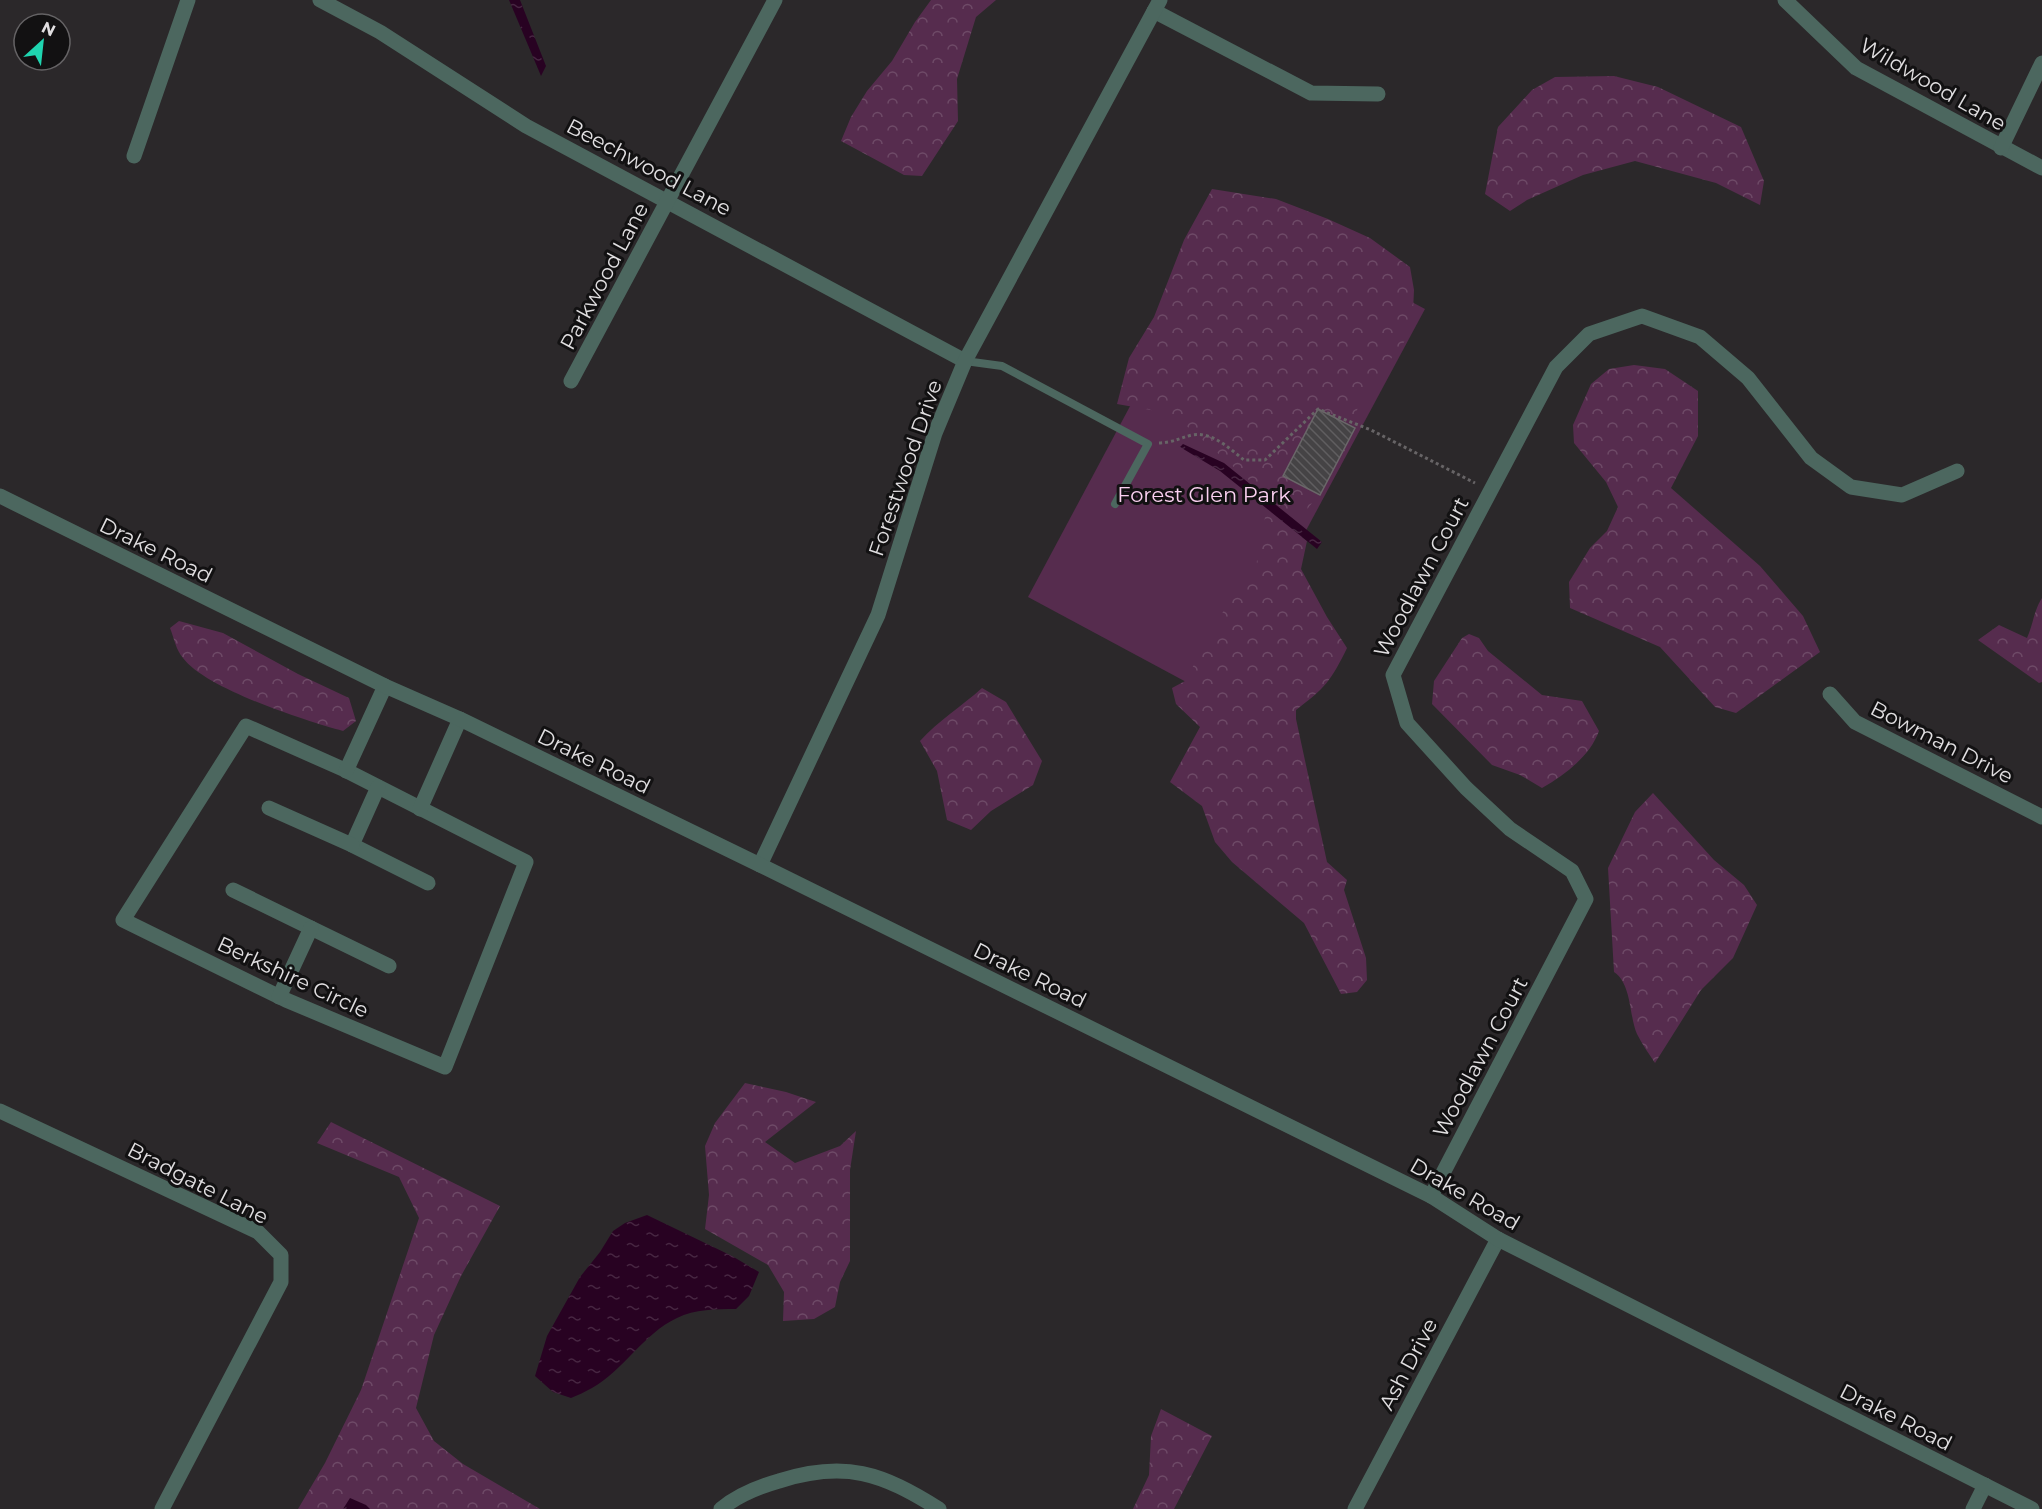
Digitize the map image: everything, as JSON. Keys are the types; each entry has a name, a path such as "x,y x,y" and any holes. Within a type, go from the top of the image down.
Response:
{"street":[{"path":"134,156 188,0"},
{"name":"Beechwood Lane","path":"320,0 380,32 526,126 965,361"},
{"name":"Parkwood Lane","path":"571,381 775,0"},
{"name":"Wildwood Lane","path":"1785,0 1856,68 2042,168"},
{"path":"1157,6 1311,93 1378,94"},
{"name":"Forestwood Drive","path":"760,865 878,615 935,433 965,361 1157,6"},
{"path":"2001,148 2042,63"},
{"name":"Woodlawn Court","path":"1431,1196 1587,899 1572,871 1510,829 1466,788 1407,723 1393,675 1556,367 1589,334 1642,316 1700,338 1748,378 1811,458 1851,487 1902,495 1957,471"},
{"name":"Drake Road","path":"0,496 385,686 460,719 760,865 1431,1196 1498,1239 2032,1509"},
{"path":"385,686 346,771 420,809 460,719"},
{"name":"Bowman Drive","path":"1830,694 1855,722 2042,817"},
{"name":"Berkshire Circle","path":"346,771 246,726 123,920 279,997 445,1067 526,862 420,809"},
{"path":"352,845 378,788"},
{"path":"269,808 352,845 428,883"},
{"path":"233,890 389,966"},
{"path":"279,997 311,928"},
{"name":"Bradgate Lane","path":"0,1111 258,1232 280,1255 281,1282 162,1509"},
{"name":"Ash Drive","path":"1355,1509 1498,1239"},
{"path":"722,1509 753,1489 798,1475 845,1469 886,1480 939,1509"},
{"path":"1973,1509 1985,1485"}],"lane":[{"path":"965,361 1002,366 1148,444 1114,504"}],"path":[{"path":"1148,444 1174,442 1195,435 1218,440 1244,460 1265,460 1318,409 1371,430 1490,490"}],"green space":[{"path":"931,0 996,0 976,17 957,79 958,121 922,176 904,175 841,141 851,117 867,91 892,61"},
{"path":"1614,76 1658,87 1741,127 1764,181 1760,205 1716,183 1635,161 1583,175 1527,200 1510,211 1485,194 1498,127 1532,90 1555,77"},
{"path":"1212,189 1276,199 1328,219 1370,238 1410,267 1414,290 1412,332 1361,397 1340,467 1305,512 1287,513 1184,424 1151,410 1117,404 1129,358 1154,317 1184,240"},
{"name":"Forest Glen Park","path":"1236,208 1425,309 1216,698 1028,597"},
{"path":"1634,365 1665,369 1698,391 1698,436 1671,488 1760,566 1803,616 1820,652 1736,713 1715,707 1660,647 1570,608 1569,582 1590,548 1607,531 1618,507 1606,482 1574,443 1573,425 1591,384 1609,369"},
{"path":"1267,510 1307,541 1301,569 1347,648 1326,683 1296,710 1296,719 1327,862 1347,880 1344,890 1366,958 1367,980 1357,992 1341,994 1304,923 1232,862 1215,842 1202,806 1170,782 1200,727 1176,704 1172,688 1185,681 1241,579 1256,568 1260,537"},
{"path":"2042,598 2042,682 2039,683 1978,640 1999,625 2027,638"},
{"path":"179,621 223,633 298,674 349,698 356,721 343,731 258,702 213,681 195,670 179,651 170,628"},
{"path":"1469,634 1479,638 1488,651 1542,695 1582,701 1599,731 1590,749 1576,764 1542,788 1520,775 1492,765 1432,704 1434,681 1462,638"},
{"path":"982,688 1006,702 1042,761 1033,785 991,811 971,830 947,820 937,771 920,741"},
{"path":"1653,793 1714,860 1744,885 1757,905 1733,958 1701,990 1655,1063 1637,1034 1627,992 1620,977 1614,972 1608,868 1635,812"},
{"path":"745,1083 786,1092 816,1102 765,1142 795,1163 840,1146 856,1131 850,1170 850,1261 840,1282 835,1307 814,1319 783,1321 784,1292 768,1265 705,1229 709,1195 705,1146 715,1123"},
{"path":"331,1122 500,1206 461,1276 434,1335 416,1408 434,1441 463,1464 540,1509 298,1509 325,1463 361,1390 419,1218 399,1177 317,1143"},
{"path":"1161,1409 1212,1436 1174,1509 1133,1509 1149,1475 1151,1436"}],"water":[{"path":"509,0 520,0 546,66 541,76"},
{"path":"1183,444 1224,463 1322,542 1317,549 1220,471 1180,447"},
{"path":"647,1215 732,1256 759,1272 749,1296 736,1309 698,1311 677,1318 654,1333 614,1372 584,1392 571,1398 553,1392 535,1376 547,1336 580,1277 613,1231 625,1223"},
{"path":"350,1498 366,1505 370,1509 343,1509"}],"building":[{"path":"1318,409 1355,428 1320,495 1283,476"}]}
